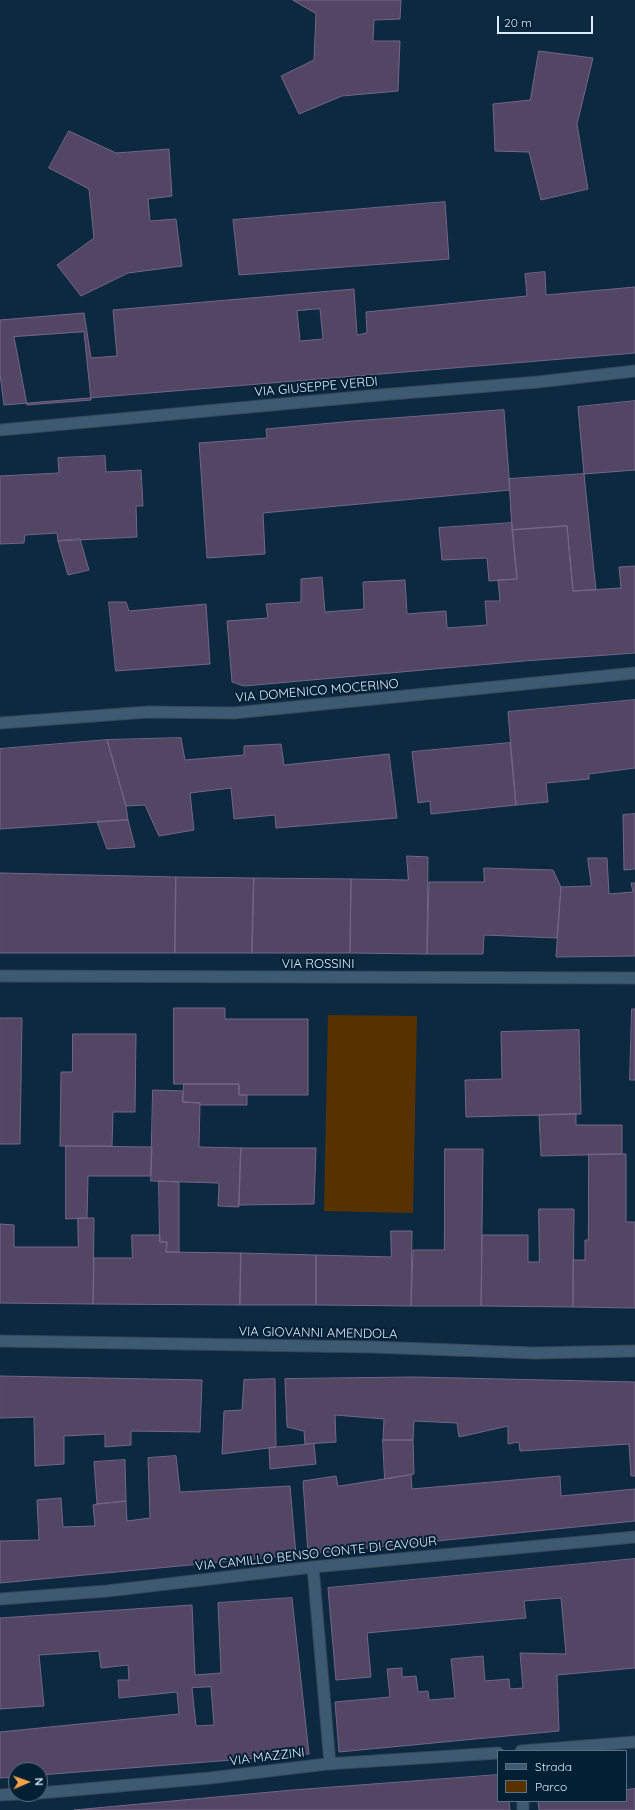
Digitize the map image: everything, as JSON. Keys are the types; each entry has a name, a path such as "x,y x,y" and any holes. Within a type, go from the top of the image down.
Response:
{"street":[{"name":"VIA GIUSEPPE VERDI","path":"0,430 538,382 635,371"},
{"name":"VIA DOMENICO MOCERINO","path":"0,723 148,712 234,713 635,673"},
{"name":"VIA ROSSINI","path":"0,976 635,978"},
{"name":"VIA GIOVANNI AMENDOLA","path":"0,1341 373,1347 534,1353 635,1351"},
{"name":"VIA CAMILLO BENSO CONTE DI CAVOUR","path":"0,1599 108,1590 313,1567 635,1537"},
{"path":"313,1567 330,1764"},
{"path":"534,1750 635,1742"},
{"name":"VIA MAZZINI","path":"48,1791 210,1778 330,1764 497,1753"}],"green space":[{"path":"328,1015 417,1016 413,1213 324,1211"}],"building":[{"path":"293,0 401,0 400,19 374,20 373,41 400,41 398,91 342,96 299,114 281,76 314,60 316,14"},
{"path":"539,51 593,58 577,124 588,189 541,200 529,152 495,151 493,104 530,100"},
{"path":"69,131 116,153 169,149 172,196 148,199 150,221 176,219 182,266 128,273 81,296 57,265 94,238 89,189 49,168"},
{"path":"445,202 449,259 239,275 233,220"},
{"path":"545,272 546,295 635,287 635,353 4,405 0,374 0,320 84,313 91,358 117,356 113,310 354,289 357,335 367,333 366,312 527,296 525,274","holes":["320,309 323,339 300,341 297,311"]},
{"path":"84,332 91,400 27,405 14,337"},
{"path":"635,401 635,470 584,474 578,407"},
{"path":"504,410 510,490 263,513 265,554 207,558 199,443 267,438 266,429"},
{"path":"105,456 106,472 141,470 143,506 136,506 137,537 58,541 57,533 25,535 24,543 0,544 0,476 59,473 58,458"},
{"path":"584,474 596,590 573,591 567,526 512,530 509,479"},
{"path":"512,523 517,579 489,581 487,558 442,560 439,528"},
{"path":"567,526 573,591 621,588 619,567 635,566 635,653 524,661 244,686 232,682 227,621 268,618 266,604 301,602 301,579 322,577 325,612 364,609 363,582 405,580 407,614 446,611 447,628 487,625 485,601 500,601 498,580 517,579 512,530"},
{"path":"80,539 89,570 68,575 58,541"},
{"path":"109,602 126,602 129,611 206,604 210,664 116,671"},
{"path":"635,700 635,768 589,774 589,779 546,783 548,802 516,805 508,712"},
{"path":"181,738 185,760 244,755 244,746 281,744 284,765 389,754 397,818 276,828 275,815 234,819 231,788 190,793 194,830 159,836 145,805 126,806 107,740"},
{"path":"107,740 126,806 128,820 0,829 0,749"},
{"path":"510,743 516,805 431,814 430,801 418,803 412,752"},
{"path":"635,814 635,869 624,870 623,815"},
{"path":"128,820 135,847 107,849 97,822"},
{"path":"407,856 428,857 427,954 350,953 351,879 408,880"},
{"path":"588,858 607,858 609,894 633,892 631,883 635,883 635,956 556,957 561,887 591,886"},
{"path":"484,868 553,870 561,887 557,938 484,935 483,954 427,954 429,882 484,882"},
{"path":"0,873 176,877 175,953 0,953"},
{"path":"176,877 254,878 252,953 175,953"},
{"path":"254,878 351,879 350,953 252,953"},
{"path":"174,1008 225,1008 225,1019 308,1019 308,1095 239,1095 239,1084 174,1084"},
{"path":"632,1009 635,1009 635,1080 630,1080"},
{"path":"0,1018 22,1018 20,1144 0,1144"},
{"path":"579,1030 581,1114 466,1117 465,1080 502,1079 501,1032"},
{"path":"73,1034 136,1034 135,1112 113,1112 112,1146 60,1146 61,1072 72,1072"},
{"path":"184,1084 239,1084 239,1095 247,1095 247,1105 200,1105 200,1103 183,1102"},
{"path":"153,1090 183,1091 183,1102 200,1103 199,1147 241,1148 239,1207 218,1206 219,1183 151,1181"},
{"path":"576,1114 576,1125 622,1125 622,1154 541,1156 539,1115"},
{"path":"66,1146 152,1147 151,1176 88,1176 87,1218 66,1219"},
{"path":"241,1148 316,1148 314,1204 239,1205"},
{"path":"445,1149 483,1149 481,1306 411,1306 413,1250 444,1250"},
{"path":"589,1154 626,1154 626,1222 635,1222 635,1308 573,1307 573,1260 585,1260 585,1240 588,1240"},
{"path":"159,1181 179,1182 179,1252 166,1252 167,1242 160,1242"},
{"path":"539,1209 574,1209 573,1307 481,1306 482,1235 528,1235 528,1262 539,1262"},
{"path":"78,1218 94,1218 93,1304 0,1303 0,1224 14,1225 14,1247 78,1247"},
{"path":"391,1231 412,1231 411,1306 316,1305 316,1255 391,1257"},
{"path":"132,1235 160,1235 160,1242 167,1242 166,1252 241,1253 240,1305 93,1304 94,1258 132,1258"},
{"path":"241,1253 316,1255 316,1305 240,1305"},
{"path":"0,1376 202,1380 200,1432 131,1431 131,1445 105,1447 105,1434 64,1436 64,1464 35,1466 34,1417 0,1418"},
{"path":"413,1377 635,1382 635,1476 631,1476 629,1444 520,1451 519,1442 508,1444 508,1426 459,1437 457,1423 414,1421 413,1440 383,1440 384,1419 335,1415 336,1442 305,1444 304,1431 287,1427 285,1379"},
{"path":"275,1379 276,1447 222,1454 224,1411 242,1410 244,1380"},
{"path":"383,1440 413,1440 414,1474 385,1479"},
{"path":"314,1444 316,1464 270,1469 269,1448"},
{"path":"176,1456 180,1492 290,1486 296,1555 0,1583 0,1541 39,1540 37,1500 61,1498 63,1527 95,1526 93,1505 126,1501 127,1521 150,1518 148,1458"},
{"path":"125,1460 126,1501 97,1504 94,1462"},
{"path":"411,1475 412,1489 560,1476 561,1496 635,1489 635,1521 308,1554 303,1481 336,1476 338,1486"},
{"path":"635,1559 635,1668 557,1675 559,1731 339,1752 335,1702 390,1697 387,1669 402,1668 402,1677 416,1676 418,1692 428,1691 429,1700 455,1698 451,1659 483,1656 485,1681 509,1679 510,1689 523,1688 520,1653 566,1654 561,1598 524,1601 526,1618 367,1633 371,1677 336,1680 328,1588"},
{"path":"292,1598 309,1754 48,1774 48,1762 8,1762 8,1778 0,1778 0,1732 179,1714 177,1692 119,1698 118,1680 129,1680 128,1665 101,1668 99,1651 39,1655 44,1706 0,1709 0,1618 192,1605 195,1675 221,1673 218,1603","holes":["211,1687 214,1725 196,1726 192,1688"]},
{"path":"497,1775 497,1802 509,1802 510,1810 74,1810 293,1790"},
{"path":"635,1789 635,1810 539,1810 538,1802 627,1802 627,1790"}]}
